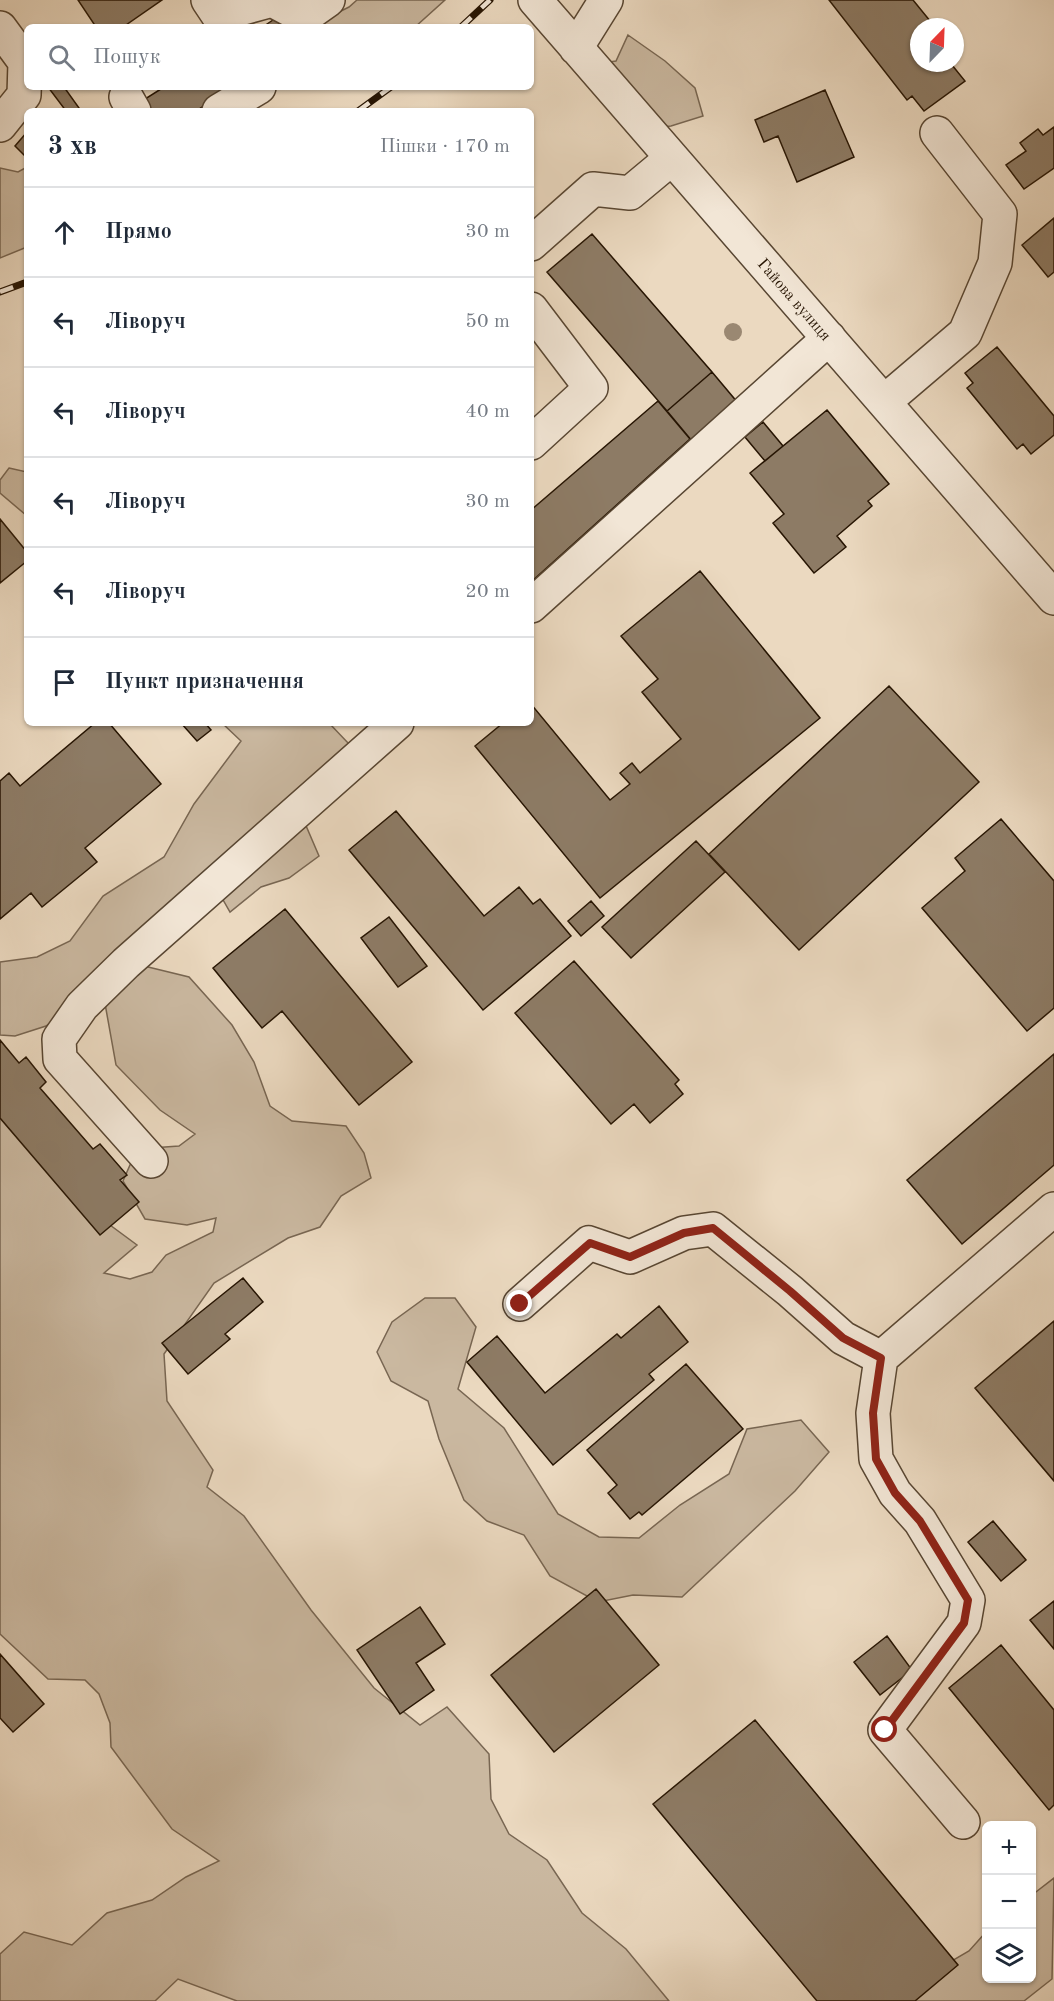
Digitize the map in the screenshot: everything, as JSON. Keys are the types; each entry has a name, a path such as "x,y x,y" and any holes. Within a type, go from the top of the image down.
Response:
{"street":[{"path":"208,0 218,15 248,18 272,0 304,17 328,0"},
{"name":"Гайова вулиця","path":"535,0 1054,598"},
{"path":"576,48 606,0"},
{"path":"0,28 24,61"},
{"path":"0,125 24,95 24,90"},
{"path":"224,108 254,90"},
{"path":"884,402 966,333 995,262 1000,214 937,133"},
{"path":"534,241 593,189 630,193 672,158"},
{"path":"534,313 591,388 534,440"},
{"path":"534,603 829,338"},
{"path":"151,1161 60,1059 59,1039 82,1006 126,963 394,726"},
{"path":"963,1822 885,1730 964,1623 968,1600 920,1521 895,1493 876,1459 873,1413 881,1358 1054,1209"},
{"path":"520,1304 590,1243 630,1257 684,1233 713,1228 843,1338 881,1358"}],"shaded area":[{"path":"357,0 445,0 418,24 315,24 349,7"},
{"path":"628,35 665,61 695,88 703,116 671,126 646,129 602,63 616,61"},
{"path":"0,168 18,172 24,169 24,248 0,258"},
{"path":"9,468 24,471 24,513 0,493 0,480"},
{"path":"225,726 332,726 349,744 298,807 319,856 289,878 261,887 230,912 210,877 124,967 46,1026 15,1036 0,1035 0,962 37,957 70,941 103,896 164,857 194,804 241,741"},
{"path":"144,966 189,977 232,1025 254,1062 270,1106 292,1121 346,1126 364,1153 371,1178 341,1196 320,1227 288,1238 214,1283 164,1354 167,1401 213,1470 207,1487 244,1516 311,1610 374,1688 420,1725 447,1707 489,1754 491,1799 509,1834 547,1860 582,1913 626,1949 669,2001 237,2001 178,1979 155,2001 0,2001 0,1954 24,1932 72,1945 107,1913 152,1900 186,1877 219,1861 172,1829 111,1747 110,1723 99,1694 85,1680 48,1679 0,1634 0,1097 87,1208 137,1245 104,1273 130,1279 152,1272 166,1255 213,1232 216,1218 187,1225 145,1219 123,1181 137,1149 179,1146 195,1134 160,1110 116,1065 104,998"},
{"path":"425,1298 455,1298 476,1327 458,1389 504,1428 558,1514 599,1537 639,1538 680,1505 729,1474 747,1429 801,1420 829,1452 795,1491 682,1597 633,1595 598,1602 550,1576 524,1535 487,1521 464,1500 439,1439 428,1401 391,1381 377,1352 392,1322"},
{"path":"1054,1878 1052,1979 1024,2001 896,2001 902,1990 969,1951 982,1936 982,1983 1036,1983 1036,1892"}],"building":[{"path":"78,0 162,0 127,24 94,24"},
{"path":"829,0 913,0 928,18 910,18 910,72 958,72 965,81 924,111 912,96 907,100"},
{"path":"276,18 279,24 267,24"},
{"path":"50,90 66,90 79,108 64,108"},
{"path":"159,90 230,90 201,108 150,108 145,99"},
{"path":"825,90 854,157 797,182 778,136 764,142 755,120"},
{"path":"1054,127 1054,168 1024,189 1006,165 1026,151 1020,143 1038,129 1043,135"},
{"path":"24,136 24,155 15,146"},
{"path":"1054,218 1054,272 1048,277 1022,245"},
{"path":"592,234 712,372 667,411 547,272"},
{"path":"997,347 1054,416 1054,435 1031,454 1023,444 1017,449 967,388 973,383 965,373"},
{"path":"712,372 738,403 692,441 667,411"},
{"path":"658,401 690,439 534,579 534,507"},
{"path":"827,410 889,484 868,501 872,506 837,536 846,547 814,573 773,523 784,514 750,473"},
{"path":"763,422 783,446 765,461 745,437"},
{"path":"0,519 24,548 24,563 0,583"},
{"path":"700,571 820,718 600,898 475,746 499,726 534,726 534,708 610,800 630,784 620,773 632,763 640,773 681,739 642,692 658,679 621,636"},
{"path":"889,686 979,782 799,950 709,854"},
{"path":"91,726 112,726 161,784 85,848 97,862 42,907 31,893 0,919 0,781 9,773 20,786"},
{"path":"184,726 208,726 211,730 197,741"},
{"path":"396,811 484,916 519,887 533,904 540,899 571,936 483,1010 349,850"},
{"path":"1001,819 1054,881 1054,1008 1027,1031 922,908 965,871 955,858"},
{"path":"696,841 725,872 631,958 602,927"},
{"path":"591,901 604,916 581,936 568,921"},
{"path":"285,909 412,1062 359,1105 282,1011 262,1028 213,968"},
{"path":"389,917 427,966 398,987 361,938"},
{"path":"574,961 679,1080 675,1084 683,1094 650,1123 634,1104 611,1124 515,1013"},
{"path":"0,1040 19,1063 26,1057 46,1082 40,1088 93,1149 100,1144 127,1175 120,1180 139,1202 100,1235 0,1118"},
{"path":"1054,1054 1054,1165 962,1244 907,1180"},
{"path":"243,1278 263,1302 225,1334 230,1339 188,1374 162,1343"},
{"path":"659,1306 688,1342 649,1374 654,1380 553,1465 467,1362 497,1336 545,1393 617,1334 621,1338"},
{"path":"1054,1321 1054,1481 975,1388"},
{"path":"686,1364 743,1429 642,1515 639,1512 630,1519 608,1493 617,1485 587,1450"},
{"path":"993,1521 1026,1560 1001,1581 968,1542"},
{"path":"596,1589 659,1665 554,1752 491,1675"},
{"path":"1054,1601 1054,1649 1030,1620"},
{"path":"420,1607 445,1644 416,1663 434,1690 400,1714 357,1650"},
{"path":"887,1636 912,1670 880,1695 854,1662"},
{"path":"1001,1645 1054,1710 1054,1805 1049,1810 949,1688"},
{"path":"0,1654 44,1704 13,1732 0,1718"},
{"path":"755,1720 958,1965 915,2001 817,2001 653,1804"}],"railway":[{"path":"464,24 490,0"},
{"path":"362,108 387,90"},
{"path":"0,292 24,283"}],"route":[{"path":"520,1304 590,1243 630,1257 684,1233 713,1228 748,1254 843,1338 881,1358 873,1413 876,1459 895,1493 920,1521 968,1600 964,1623 885,1730"}]}
